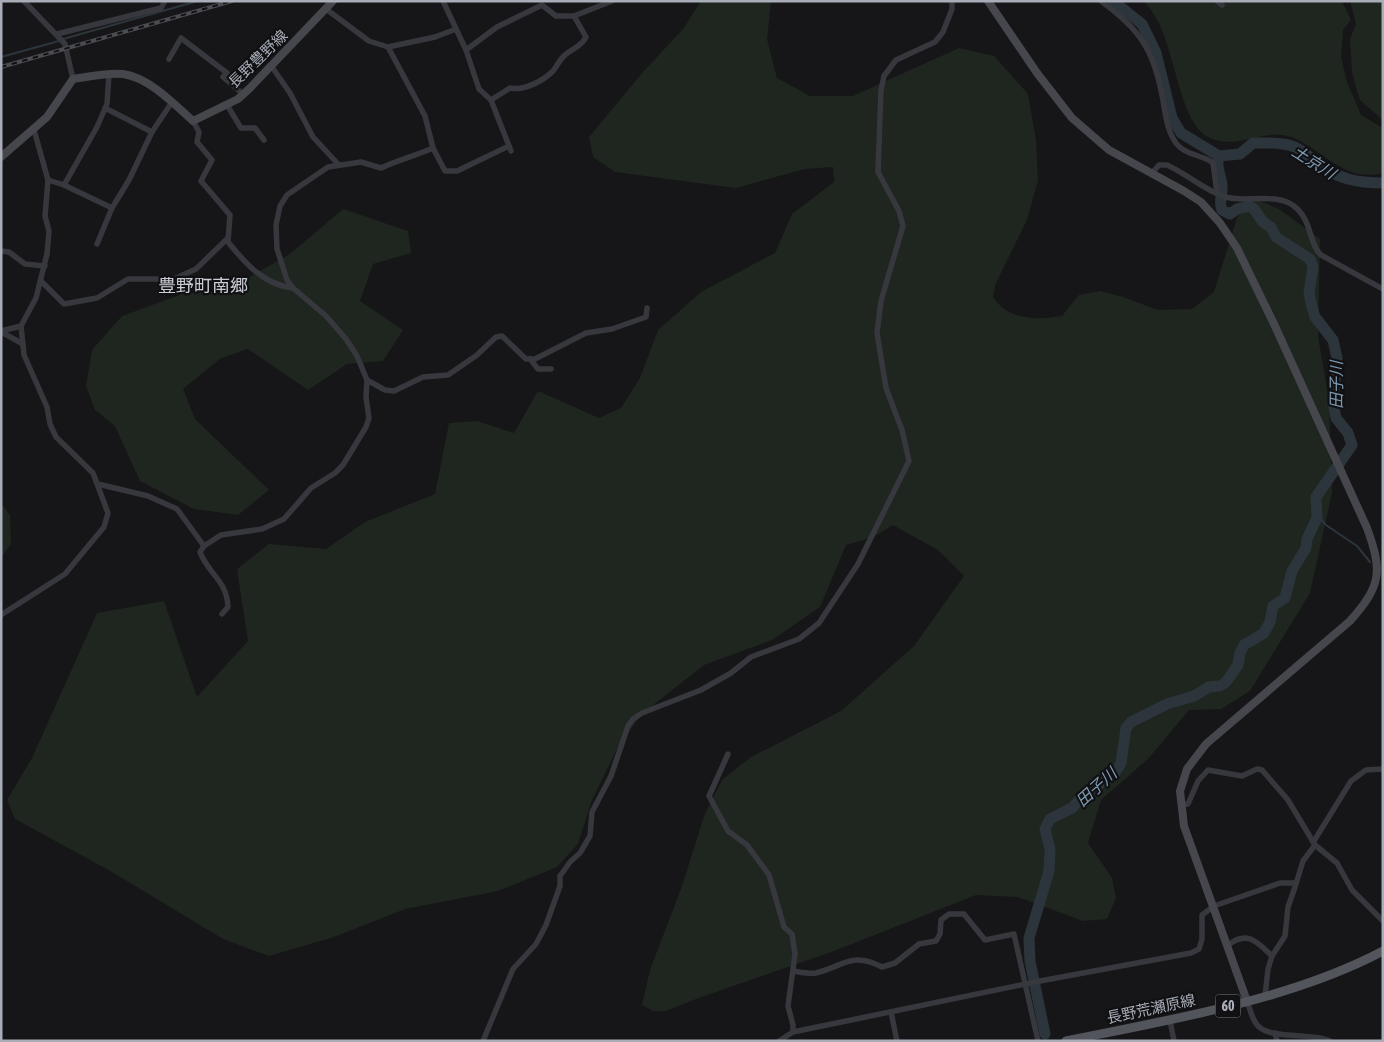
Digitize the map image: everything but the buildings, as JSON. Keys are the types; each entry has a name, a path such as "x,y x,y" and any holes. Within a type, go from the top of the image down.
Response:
{"main road":[{"name":"長野荒瀬原線","path":"1066,1041 1170,1020 1265,996 1358,965 1383,951"}],"street":[{"path":"1,157 48,117 73,79 66,44 24,1"},
{"path":"58,35 161,8 164,1"},
{"name":"長野豊野線","path":"193,121 227,105 243,94 272,67 333,1"},
{"path":"388,47 425,116 433,148 445,171 457,171 510,148 491,100 479,89 466,50 443,1"},
{"path":"466,50 497,26 542,5 556,16 574,16 612,1"},
{"path":"482,1041 513,969 536,944 546,925 560,886 560,876 586,843 592,826 592,812 612,776 628,726 642,714 701,690 731,673 751,657 799,638 819,623 858,564 908,461 902,430 886,388 877,333 881,301 903,226 898,211 878,172 881,90 884,76 896,60 935,42 943,32 952,9 952,1"},
{"path":"988,1 1037,73 1072,118 1108,150 1201,202 1220,223 1237,248 1288,355 1336,464 1368,528 1376,554 1377,574 1373,591 1350,621 1206,744 1187,769 1180,791 1184,826 1247,1001 1258,1026 1275,1033 1322,1037 1330,1041"},
{"path":"1101,1 1133,26 1145,42 1160,82 1168,127 1174,141 1196,157 1209,159 1213,163 1218,194"},
{"path":"326,9 369,41 388,47 435,38 456,29"},
{"path":"491,100 510,88 516,89 531,86 551,72 565,55 582,44 586,37 574,16"},
{"path":"169,59 181,38 228,73 223,77 243,94"},
{"path":"272,67 290,94 313,137 338,164"},
{"path":"73,79 109,74 123,74 132,77 158,91 193,121 199,132 197,142 212,160 201,181 230,215 228,242 245,264 269,280 293,288"},
{"path":"64,185 97,127 105,108 109,74"},
{"path":"97,244 112,208 129,180 152,132 172,102"},
{"path":"227,105 241,128 255,128 264,140"},
{"path":"105,108 152,132"},
{"path":"1,616 65,574 104,527 108,513 98,484 89,468 61,444 56,437 46,402 27,366 21,326 31,310 41,281 49,231 45,216 48,180 34,130"},
{"path":"222,614 228,607 227,598 223,584 202,558 200,552 204,546 230,532 251,531 272,526 290,515 319,481 335,473 356,446 369,418 366,397 367,380 355,352 346,339 319,310 293,288 287,280 277,249 276,225 280,206 287,195 296,187 328,167 361,162 381,168 433,148"},
{"path":"1151,174 1159,165 1167,165 1226,197 1276,200 1294,206 1310,226 1317,252 1383,289"},
{"path":"48,180 64,185 112,208"},
{"path":"41,281 64,304 97,298 128,279 174,279 196,269 228,238"},
{"path":"1,251 9,252 25,264 44,266"},
{"path":"367,380 385,390 394,390 423,377 448,375 477,356 496,337 502,336 526,358 534,360 586,332 612,329 646,317 647,308"},
{"path":"1,331 21,326"},
{"path":"1,331 23,344"},
{"path":"530,359 538,369 551,369"},
{"path":"98,484 148,496 178,509 204,546"},
{"path":"728,754 710,796 728,831 747,845 769,875 784,927 792,934 795,954 788,1006 793,1032"},
{"path":"1181,805 1188,804 1198,781 1208,770 1242,776 1257,769 1267,774 1288,800 1314,843 1337,863 1352,890 1383,921"},
{"path":"1265,996 1272,956 1285,936 1288,907 1303,861 1351,781 1366,770 1383,770"},
{"path":"778,1041 793,1032 1040,981 1191,953 1199,949 1202,939 1202,915 1214,906 1280,883 1296,883"},
{"path":"792,971 814,973 842,962 866,959 882,967 895,963 919,944 936,941 940,934 941,920 949,914 964,914 985,940 1014,934 1027,984 1038,1041"},
{"path":"1228,945 1240,938 1254,940 1272,956"},
{"path":"891,1012 897,1041"},
{"path":"1170,1020 1174,1041"},
{"path":"1275,1033 1277,1041"}],"shaded area":[{"path":"701,1 771,1 767,39 777,78 810,96 853,96 959,48 994,56 1028,94 1036,140 1038,180 1027,220 996,283 993,297 1007,311 1015,315 1033,318 1062,316 1079,295 1100,291 1158,310 1192,309 1214,292 1237,218 1248,196 1279,209 1320,239 1318,336 1329,401 1332,493 1310,593 1250,691 1221,709 1189,710 1148,759 1101,800 1088,843 1112,878 1116,898 1107,919 1083,921 1018,897 976,895 834,951 666,1011 653,1011 642,1005 650,970 682,886 704,816 722,780 751,757 841,711 914,646 964,576 938,550 893,525 873,537 846,545 820,607 772,640 704,665 643,713 620,743 592,800 578,844 557,867 498,891 405,909 334,937 269,956 223,939 112,872 15,819 7,800 32,758 97,613 164,601 197,697 248,641 237,569 269,544 326,549 365,522 435,494 449,423 477,421 514,433 538,391 599,418 621,408 640,378 658,330 701,292 775,253 792,214 834,182 833,167 805,169 736,188 615,172 593,157 589,137 643,72 683,29"},
{"path":"1143,1 1342,1 1351,20 1343,30 1341,57 1347,82 1361,115 1383,128 1383,173 1369,175 1346,170 1306,144 1283,135 1262,136 1230,142 1208,137 1197,127 1188,112 1163,32 1154,15"},
{"path":"1350,1 1383,1 1383,120 1360,100 1352,73 1350,39 1356,24"},
{"path":"343,209 408,231 411,253 373,264 360,301 403,330 383,361 347,364 308,390 248,349 221,358 183,389 195,419 269,490 238,515 194,509 140,481 115,426 95,410 86,386 92,350 122,316 185,293 225,291 290,254"},
{"path":"1,503 10,515 11,544 1,558"}],"waterway":[{"path":"63,39 198,1"},
{"name":"田子川","path":"1113,1 1142,24 1156,53 1172,118 1181,133 1219,156"},
{"path":"1,57 59,41"},
{"name":"土京川","path":"1219,156 1240,154 1253,143 1283,144 1299,149 1325,168 1340,176 1356,181 1383,183"},
{"name":"田子川","path":"1045,1034 1030,961 1029,938 1049,871 1050,849 1045,829 1050,819 1072,808 1084,795 1114,774 1121,763 1126,728 1131,722 1167,704 1194,696 1209,687 1220,686 1226,682 1238,665 1240,653 1244,645 1264,633 1270,622 1273,606 1285,598 1292,571 1306,548 1307,539 1317,518 1316,497 1352,445 1348,433 1336,418 1333,403 1337,358 1333,340 1315,317 1312,307 1309,293 1313,267 1310,259 1276,237 1271,227 1263,222 1254,209 1249,206 1237,209 1230,214 1222,210 1220,204 1222,185 1218,163 1219,156"},
{"path":"1317,515 1326,525 1357,546 1370,562"}],"railway":[{"path":"1,67 232,1"}],"district":[{"name":"豊野町南郷","path":"203,286"}]}
